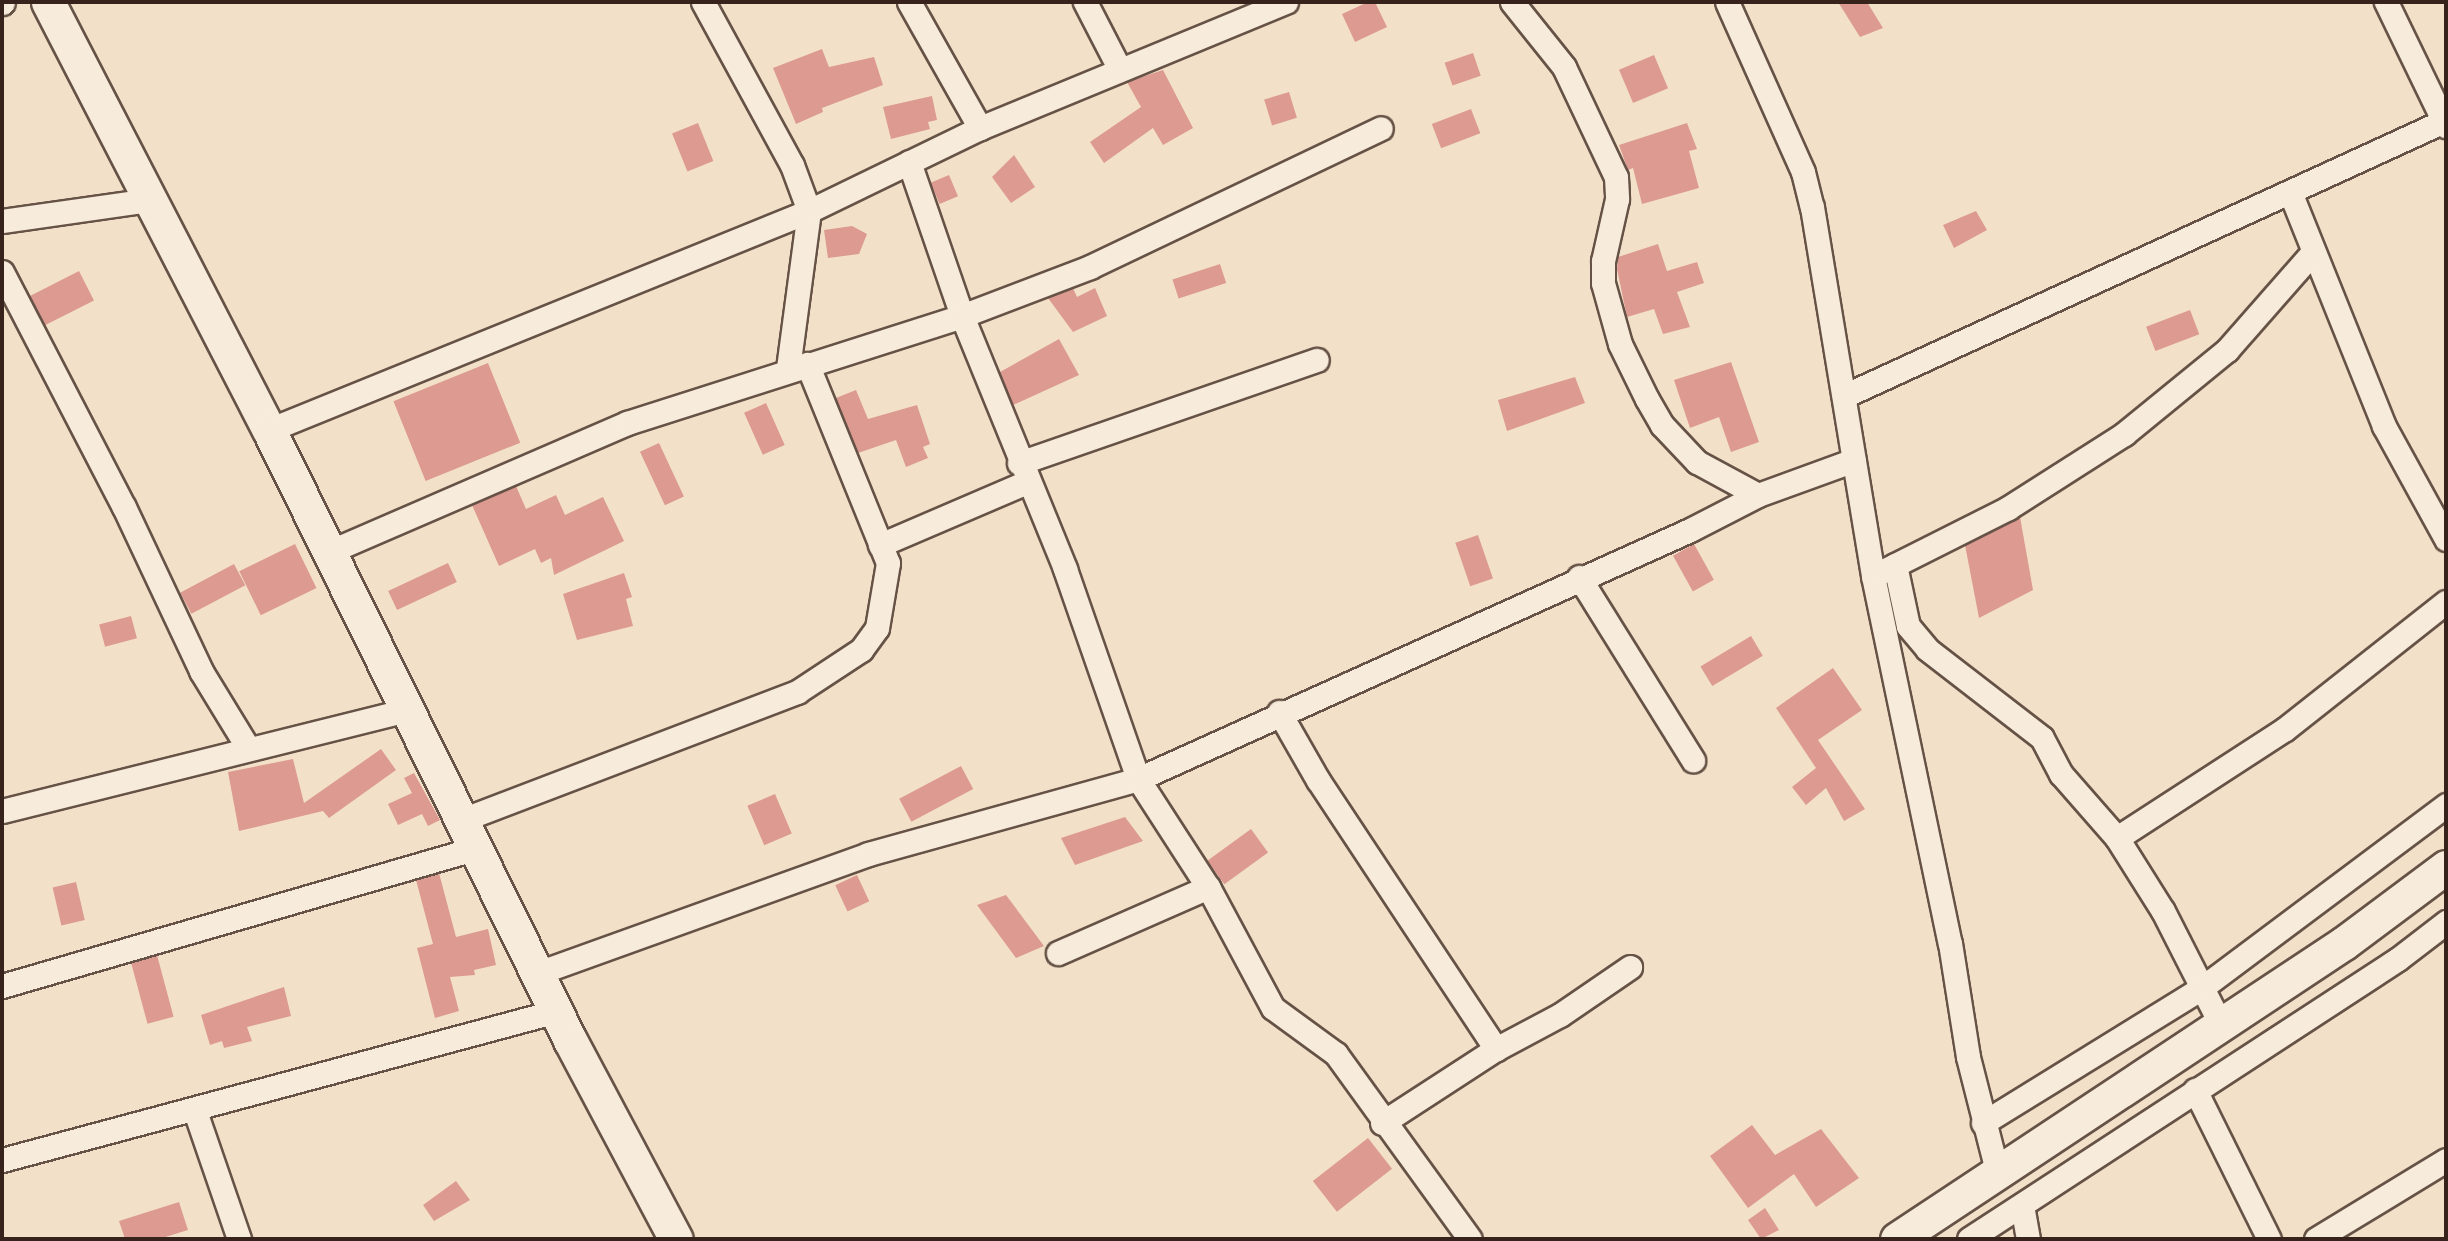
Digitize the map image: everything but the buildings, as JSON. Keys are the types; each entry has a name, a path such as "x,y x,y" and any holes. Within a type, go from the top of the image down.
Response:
{"main road":[{"path":"48,2 269,430 557,1011 676,1239"},
{"path":"1897,1239 1998,1175 2221,1025 2446,867"}],"street":[{"path":"2,986 469,834 797,692 836,670 860,650 877,628 888,583 888,564 797,367 809,211 792,165 704,2"},
{"path":"909,2 981,128"},
{"path":"1085,2 1119,68"},
{"path":"269,430 809,211 981,128 1119,68 1286,2"},
{"path":"1512,2 1564,67 1616,177 1618,199 1603,261 1603,283 1619,344 1662,425 1698,462 1758,495"},
{"path":"1727,2 1803,172 1874,576 1983,1123 1998,1175"},
{"path":"1844,396 2446,123 2386,2"},
{"path":"329,552 627,423 962,316 1112,257 1381,128"},
{"path":"909,162 962,316 1023,473 1065,569 1138,779 1208,887 1273,1008 1336,1054 1382,1122 1470,1239"},
{"path":"2290,192 2384,426 2446,539"},
{"path":"2,222 149,200"},
{"path":"1874,576 2054,481 2155,411 2227,350 2313,252"},
{"path":"2,272 124,507 201,671 248,748"},
{"path":"880,545 1023,473 1317,360"},
{"path":"538,973 868,854 1138,779 1279,712 1690,530 1758,495 1854,460"},
{"path":"1895,565 1908,626 1927,649 2029,725 2042,738 2074,792 2117,838 2203,986 2221,1025"},
{"path":"1579,577 1693,760"},
{"path":"2117,838 2285,729 2446,602"},
{"path":"2,811 407,710"},
{"path":"1279,712 1318,780 1496,1049"},
{"path":"1983,1123 2203,986 2446,805"},
{"path":"1058,953 1208,887"},
{"path":"1969,1239 2446,922"},
{"path":"1382,1122 1496,1049 1560,1014 1630,967"},
{"path":"2,1160 195,1111 557,1011"},
{"path":"2195,1090 2269,1239"},
{"path":"195,1111 239,1239"},
{"path":"2316,1239 2446,1160"},
{"path":"2022,1205 2028,1239"}]}
